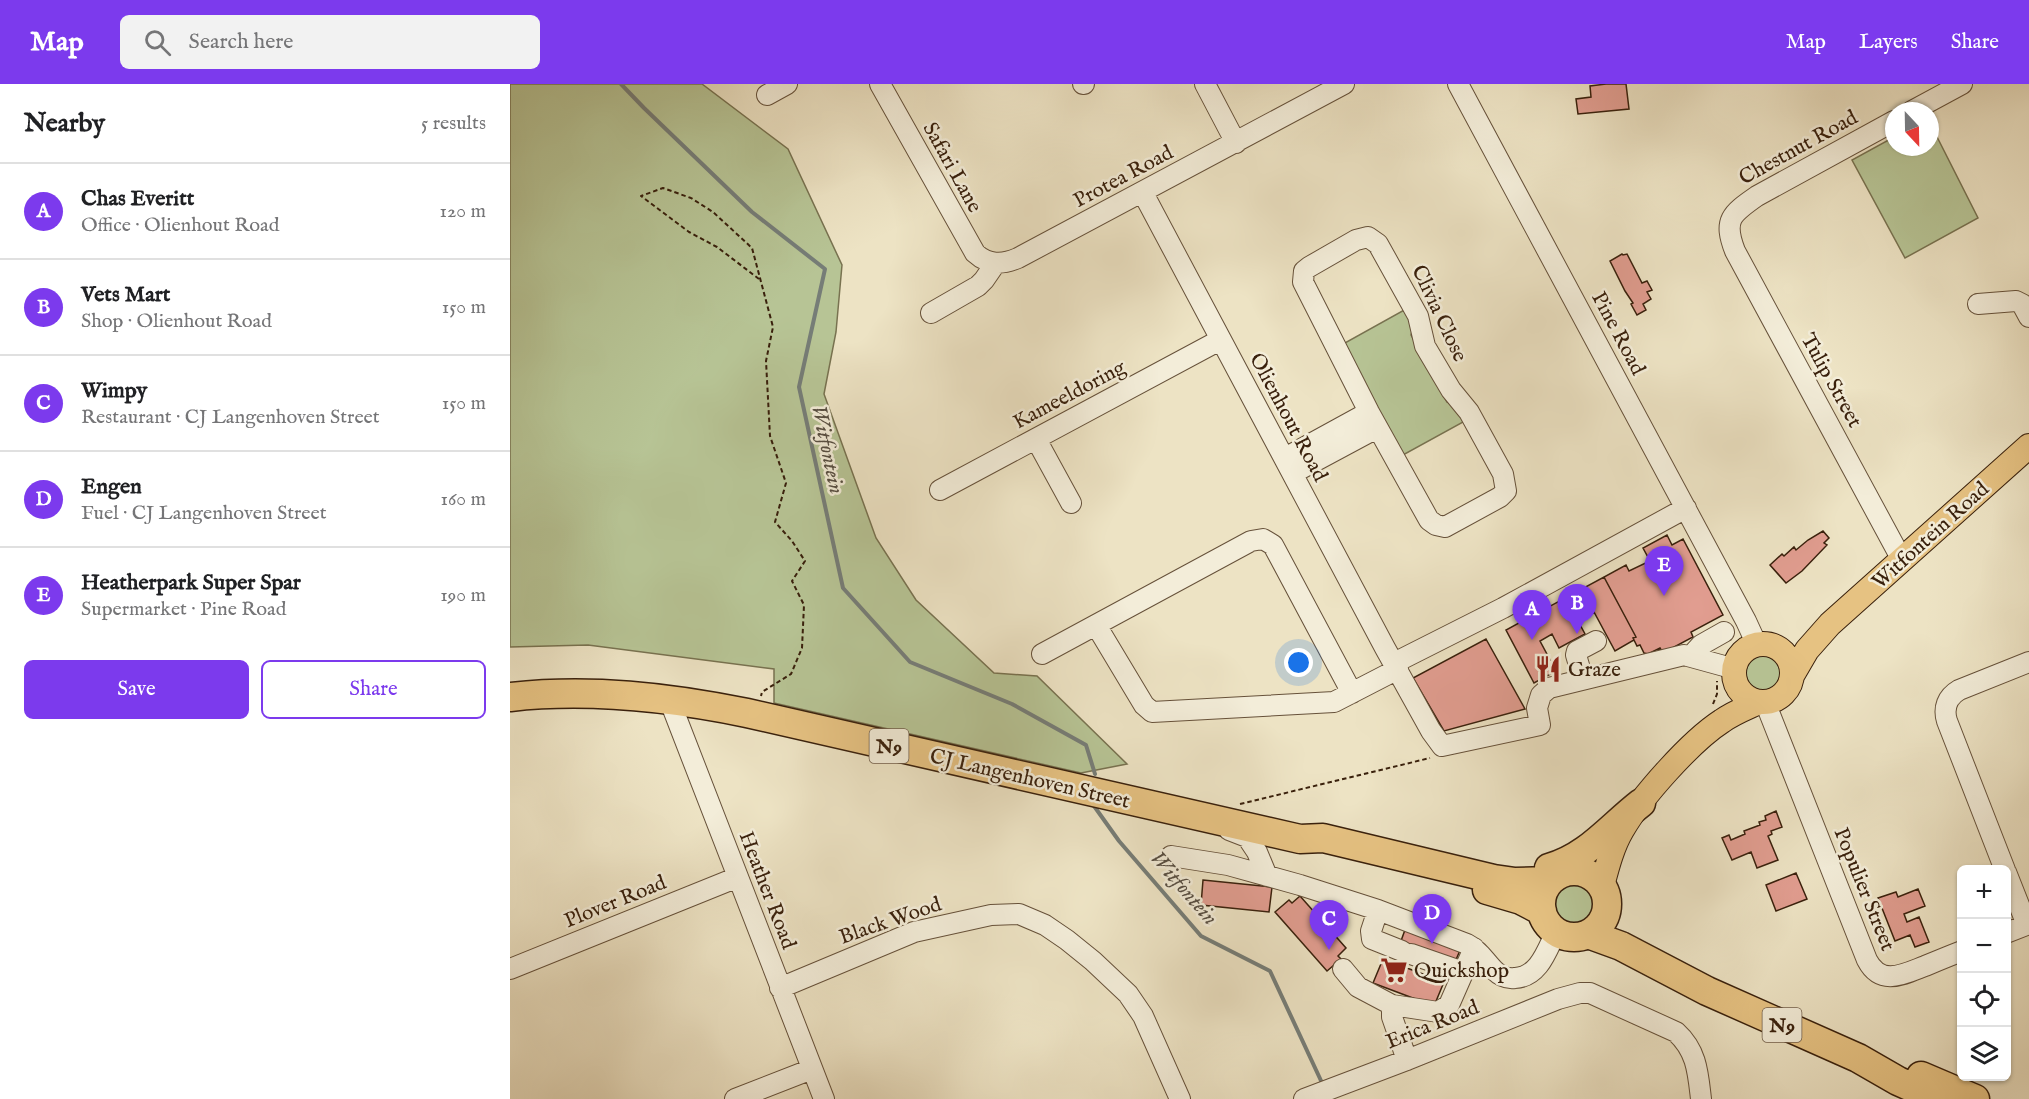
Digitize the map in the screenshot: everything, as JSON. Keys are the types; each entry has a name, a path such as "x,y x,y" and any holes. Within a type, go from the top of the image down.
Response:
{"highway":[{"name":"CJ Langenhoven Street","path":"510,698 596,694 669,699 747,713 1300,839 1342,856 1507,895 1521,900 1549,921"},
{"path":"1461,872 1515,874 1537,872 1559,865 1589,849 1641,803"},
{"name":"CJ Langenhoven Street","path":"1300,839 1323,838 1461,872 1508,881 1550,881"},
{"name":"N9","path":"1550,881 1562,873 1577,871 1592,875 1605,898 1664,967"},
{"path":"1549,921 1541,898 1550,881"},
{"path":"1588,934 1599,926 1605,898"},
{"name":"N9","path":"1549,921 1572,937 1588,934 1615,944 1664,967 1707,991 1858,1058 1898,1081 1938,1099"},
{"name":"N9","path":"1858,1058 1910,1072 1975,1099"}],"main road":[{"name":"Witfontein Road","path":"1793,674 1802,657 1830,624 2029,446"},
{"name":"Witfontein Road","path":"1765,645 1799,637 1830,624"},
{"path":"1605,898 1610,857 1622,830 1641,803 1712,718 1740,655 1748,649 1765,645 1782,651 1789,659 1793,674 1784,693 1773,700 1712,718"},
{"path":"1729,676 1743,694 1762,702"},
{"path":"1577,871 1622,830"}],"street":[{"path":"767,94 787,84"},
{"name":"Safari Lane","path":"880,84 975,253 980,258 995,264"},
{"path":"1204,84 1236,143"},
{"name":"Protea Road","path":"995,264 1018,258 1344,84"},
{"name":"Pine Road","path":"1458,84 1738,604 1765,645"},
{"path":"1929,102 1962,84"},
{"name":"Chestnut Road","path":"1730,221 1743,206 1757,196 1885,126"},
{"name":"Olienhout Road","path":"1143,193 1431,731 1442,746 1540,725 1537,708 1541,695 1549,688 1583,679"},
{"name":"Tulip Street","path":"1730,221 1728,233 1734,251 1902,560"},
{"name":"Clivia Close","path":"1368,237 1378,244 1418,316 1425,346 1451,390 1469,412 1503,474 1506,491 1487,505 1449,525 1440,527 1436,525 1430,520 1373,420 1303,282 1304,271 1309,267 1356,240 1368,237"},
{"path":"931,313 978,286 995,264"},
{"path":"1978,304 2016,301 2022,304 2029,317"},
{"name":"Kameeldoring","path":"940,490 1220,340"},
{"path":"1289,466 1373,420"},
{"path":"1036,439 1071,503"},
{"path":"1096,626 1147,709 1152,712 1330,702 1352,693 1396,666 1686,508"},
{"path":"1042,654 1251,541 1263,539 1273,545 1352,693"},
{"path":"1691,656 1701,645 1724,632"},
{"path":"1596,640 1577,651 1576,655 1583,679 1671,656 1691,656 1729,676"},
{"path":"2004,865 1947,721 1946,706 1950,697 1959,690 2029,662"},
{"name":"Heather Road","path":"669,699 824,1099"},
{"name":"Populier Street","path":"1762,702 1873,970 1885,976 1900,975 1957,953"},
{"path":"1183,812 1247,837 1257,852 1267,876"},
{"path":"1172,856 1228,865 1378,910 1459,940 1474,948 1498,974 1509,978 1521,978 1538,966 1549,921"},
{"name":"Plover Road","path":"510,969 738,878"},
{"path":"2011,883 2028,924 2011,931"},
{"path":"1378,910 1371,931 1372,939 1463,972"},
{"name":"Black Wood","path":"780,988 914,932 991,915 1019,914 1045,925 1066,940 1093,961 1128,994 1143,1016 1180,1099"},
{"path":"1343,969 1358,987 1392,1005 1434,1012 1441,1011 1449,1005 1474,948"},
{"name":"Erica Road","path":"1304,1099 1558,999 1580,993 1590,993 1676,1032 1695,1059 1701,1099"},
{"path":"1392,1005 1392,1017 1407,1060"},
{"path":"735,1099 812,1068"}],"path":[{"path":"759,279 717,248 689,232 641,196 663,188 691,198 713,212 752,248 773,327 766,361 770,436 786,483 775,522 792,541 805,561 792,581 804,605 802,648 791,674 762,692 760,699"},
{"path":"1712,718 1718,684 1729,676"},
{"path":"1231,806 1435,757"}],"green space":[{"path":"510,84 702,84 788,149 842,265 836,332 824,394 876,538 916,600 994,673 1037,676 1127,764 1081,773 774,703 774,669 588,645 510,647"},
{"path":"1939,141 1978,218 1905,258 1852,160 1885,142 1885,156 1939,156"},
{"path":"1406,309 1414,324 1411,335 1447,402 1458,405 1465,421 1403,455 1343,344"},
{"path":"1764,655 1777,660 1782,673 1777,686 1764,691 1751,686 1746,673 1751,660"},
{"path":"1574,885 1587,891 1593,904 1587,917 1574,923 1561,917 1555,904 1561,891"}],"building":[{"path":"1626,84 1629,109 1578,114 1576,99 1591,97 1590,86"},
{"path":"1622,254 1627,254 1642,283 1647,281 1652,290 1647,292 1651,299 1643,304 1646,310 1637,315 1610,261"},
{"path":"1823,531 1829,538 1824,543 1827,545 1802,571 1786,583 1770,565 1782,554 1784,556 1794,547 1796,550"},
{"path":"1667,535 1672,545 1683,539 1723,615 1691,632 1693,637 1663,653 1660,648 1648,654 1644,653 1640,645 1637,646 1633,638 1636,637 1604,577 1626,565 1629,571 1650,561 1643,548"},
{"path":"1604,577 1636,637 1615,651 1594,612 1578,621 1585,634 1559,648 1552,634 1540,641 1556,671 1534,683 1506,630"},
{"path":"1486,639 1525,709 1444,731 1413,678"},
{"path":"1776,811 1782,827 1771,831 1772,834 1768,836 1778,860 1757,868 1751,852 1732,860 1722,838 1729,835 1731,840 1745,834 1744,831 1760,825 1759,822 1766,820 1765,816"},
{"path":"1796,873 1807,899 1776,911 1766,885"},
{"path":"1203,880 1272,887 1269,912 1201,905"},
{"path":"1918,889 1925,906 1904,914 1907,922 1919,917 1929,942 1915,947 1910,935 1895,941 1878,898 1896,892 1898,897"},
{"path":"1300,896 1346,948 1338,956 1341,959 1327,971 1275,912 1289,900 1292,903"},
{"path":"1406,927 1461,948 1455,962 1414,945 1406,967 1397,964 1405,942 1401,941"},
{"path":"1383,959 1444,982 1434,1006 1373,983"}],"waterway":[{"name":"Witfontein","path":"621,84 752,212 825,269 799,387 843,588 910,662 1012,704 1086,745 1095,774"},
{"name":"Witfontein","path":"1094,806 1119,841 1201,936 1270,971 1323,1085"}],"place":[{"name":"Heatherpark Super Spar","path":"1664,596"},
{"name":"Vets Mart","path":"1577,634"},
{"name":"Chas Everitt","path":"1532,640"},
{"name":"Graze","path":"1548,669"},
{"name":"Engen","path":"1432,944"},
{"name":"Wimpy","path":"1329,950"},
{"name":"Quickshop","path":"1394,970"}]}
